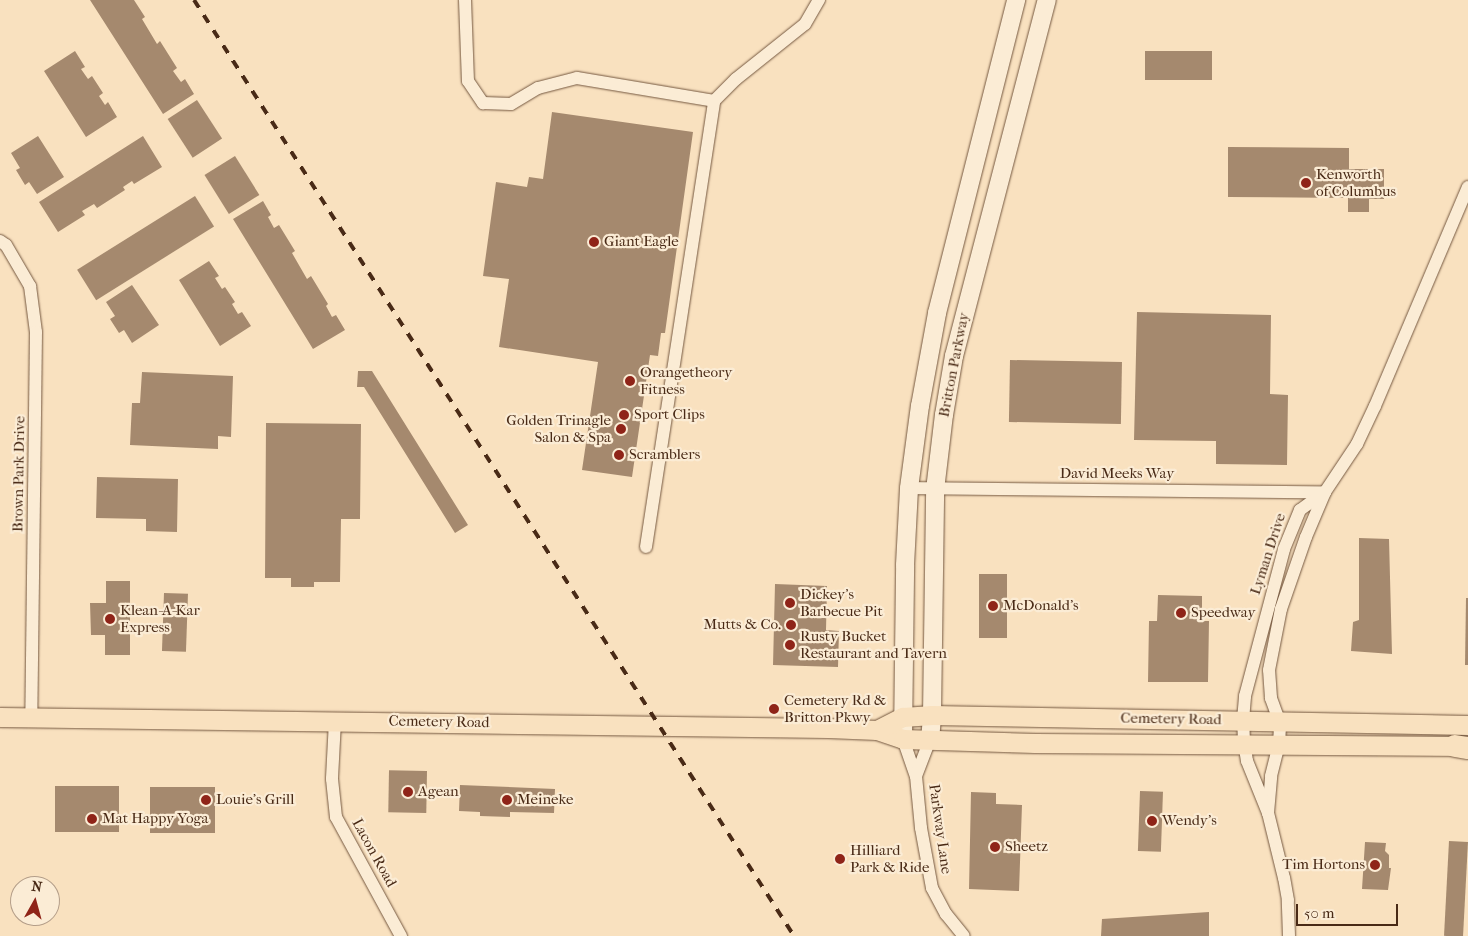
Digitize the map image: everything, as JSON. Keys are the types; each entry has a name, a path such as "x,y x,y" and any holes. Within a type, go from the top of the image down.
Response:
{"main road":[{"name":"Britton Parkway","path":"903,739 904,565 909,488 920,406 937,314 1016,0"},
{"name":"Britton Parkway","path":"930,740 935,490 944,415 954,356 1046,0"},
{"name":"Cemetery Road","path":"877,730 903,717 932,715 1243,720 1280,723 1468,725"},
{"name":"Cemetery Road","path":"0,718 335,721 877,730 903,739 930,740 1034,743 1244,743 1464,747"}],"street":[{"path":"465,0 468,82 483,103 510,104 538,88 578,78 714,101"},
{"path":"646,547 714,101 736,79 805,24 818,0"},
{"name":"Lyman Drive","path":"1268,813 1271,776 1279,745 1280,723 1271,698 1269,670 1273,644 1293,572 1325,492 1356,444 1375,406 1468,187"},
{"name":"Brown Park Drive","path":"0,241 6,245 30,286 36,332 31,718"},
{"name":"David Meeks Way","path":"909,488 935,490 1325,492"},
{"name":"Lyman Drive","path":"1289,936 1288,900 1268,813 1247,761 1243,720 1245,696 1284,549 1300,510 1325,492"},
{"name":"Lacon Road","path":"335,721 332,779 336,817 402,936"},
{"name":"Parkway Lane","path":"903,739 916,776 921,828 932,888 946,914 964,936"},
{"name":"Parkway Lane","path":"916,776 930,740"}],"building":[{"path":"90,0 134,0 145,17 142,19 157,44 160,41 177,68 173,71 181,82 185,79 194,94 163,114"},
{"path":"75,51 85,67 81,69 88,79 92,76 103,93 99,96 105,105 108,102 117,117 86,137 44,71"},
{"path":"1145,51 1212,51 1212,80 1145,80"},
{"path":"197,100 222,139 193,158 168,119"},
{"path":"552,112 693,132 665,333 661,333 658,356 650,355 632,477 582,470 598,362 499,347 509,279 483,276 496,182 527,187 529,177 543,179"},
{"path":"38,136 64,177 37,194 29,182 25,185 16,170 20,168 11,153"},
{"path":"143,136 162,167 134,184 132,181 123,187 125,190 97,208 94,204 82,211 85,215 58,232 39,202"},
{"name":"Kenworth of Columbus","path":"1228,147 1349,148 1349,169 1384,169 1384,199 1369,199 1369,212 1348,212 1348,198 1228,197"},
{"path":"235,156 259,195 229,214 204,175"},
{"path":"195,196 214,227 96,300 77,270"},
{"path":"263,201 271,215 268,217 274,228 279,225 295,251 292,253 307,279 311,276 328,304 326,306 332,317 336,315 345,330 313,349 233,219"},
{"path":"209,261 219,276 215,278 222,289 225,287 235,302 232,304 238,314 242,312 251,326 220,346 179,280"},
{"path":"132,285 159,325 132,343 124,330 119,333 110,319 115,316 106,302"},
{"path":"1137,312 1271,315 1270,394 1288,395 1287,465 1216,464 1216,441 1134,440"},
{"path":"1010,360 1122,362 1121,424 1009,422"},
{"path":"358,371 372,371 468,525 455,533 364,387 357,387"},
{"path":"142,372 233,376 231,437 218,436 218,449 130,445 132,403 140,403"},
{"path":"266,423 361,424 360,519 341,519 340,582 314,582 314,587 291,587 291,578 265,578"},
{"path":"97,477 178,479 177,532 146,531 146,519 96,518"},
{"path":"1359,538 1389,539 1392,654 1351,651 1353,622 1359,620"},
{"name":"McDonald's","path":"979,574 1007,574 1007,638 979,638"},
{"name":"Klean-A-Kar Express","path":"106,581 130,581 130,655 105,655 105,635 91,635 90,603 106,603"},
{"path":"775,584 827,586 826,630 839,631 838,667 773,665"},
{"path":"164,593 188,594 186,652 162,651"},
{"path":"1158,595 1202,596 1202,621 1209,621 1208,682 1148,682 1149,621 1157,621"},
{"path":"1466,598 1468,598 1468,665 1465,665"},
{"name":"Agean","path":"389,770 427,771 426,813 388,812"},
{"name":"Meineke","path":"460,785 555,789 554,813 510,812 510,817 480,816 480,812 459,811"},
{"path":"55,786 119,786 119,832 55,832"},
{"path":"150,787 215,787 215,833 150,833"},
{"name":"Wendy's","path":"1140,791 1163,792 1161,852 1138,851"},
{"name":"Sheetz","path":"971,792 996,793 996,804 1022,805 1019,891 969,889"},
{"path":"1449,841 1468,842 1463,936 1444,936"},
{"name":"Tim Hortons","path":"1365,842 1386,843 1385,851 1389,855 1389,868 1391,868 1388,890 1362,889"},
{"path":"1209,912 1209,936 1101,936 1102,919"}],"railway":[{"path":"194,0 794,936"}],"place":[{"name":"Kenworth of Columbus","path":"1306,183"},
{"name":"Giant Eagle","path":"594,242"},
{"name":"Orangetheory Fitness","path":"630,381"},
{"name":"Sport Clips","path":"624,415"},
{"name":"Golden Trinagle Salon & Spa","path":"621,429"},
{"name":"Scramblers","path":"619,455"},
{"name":"Dickey's Barbecue Pit","path":"790,603"},
{"name":"McDonald's","path":"993,606"},
{"name":"Speedway","path":"1181,613"},
{"name":"Klean-A-Kar Express","path":"110,619"},
{"name":"Mutts & Co.","path":"791,625"},
{"name":"Rusty Bucket Restaurant and Tavern","path":"790,645"},
{"name":"Cemetery Rd & Britton Pkwy","path":"774,709"},
{"name":"Agean","path":"408,792"},
{"name":"Louie's Grill","path":"206,800"},
{"name":"Meineke","path":"507,800"},
{"name":"Mat Happy Yoga","path":"92,819"},
{"name":"Wendy's","path":"1152,821"},
{"name":"Sheetz","path":"995,847"},
{"name":"Hilliard Park & Ride","path":"840,859"},
{"name":"Tim Hortons","path":"1375,865"}]}
